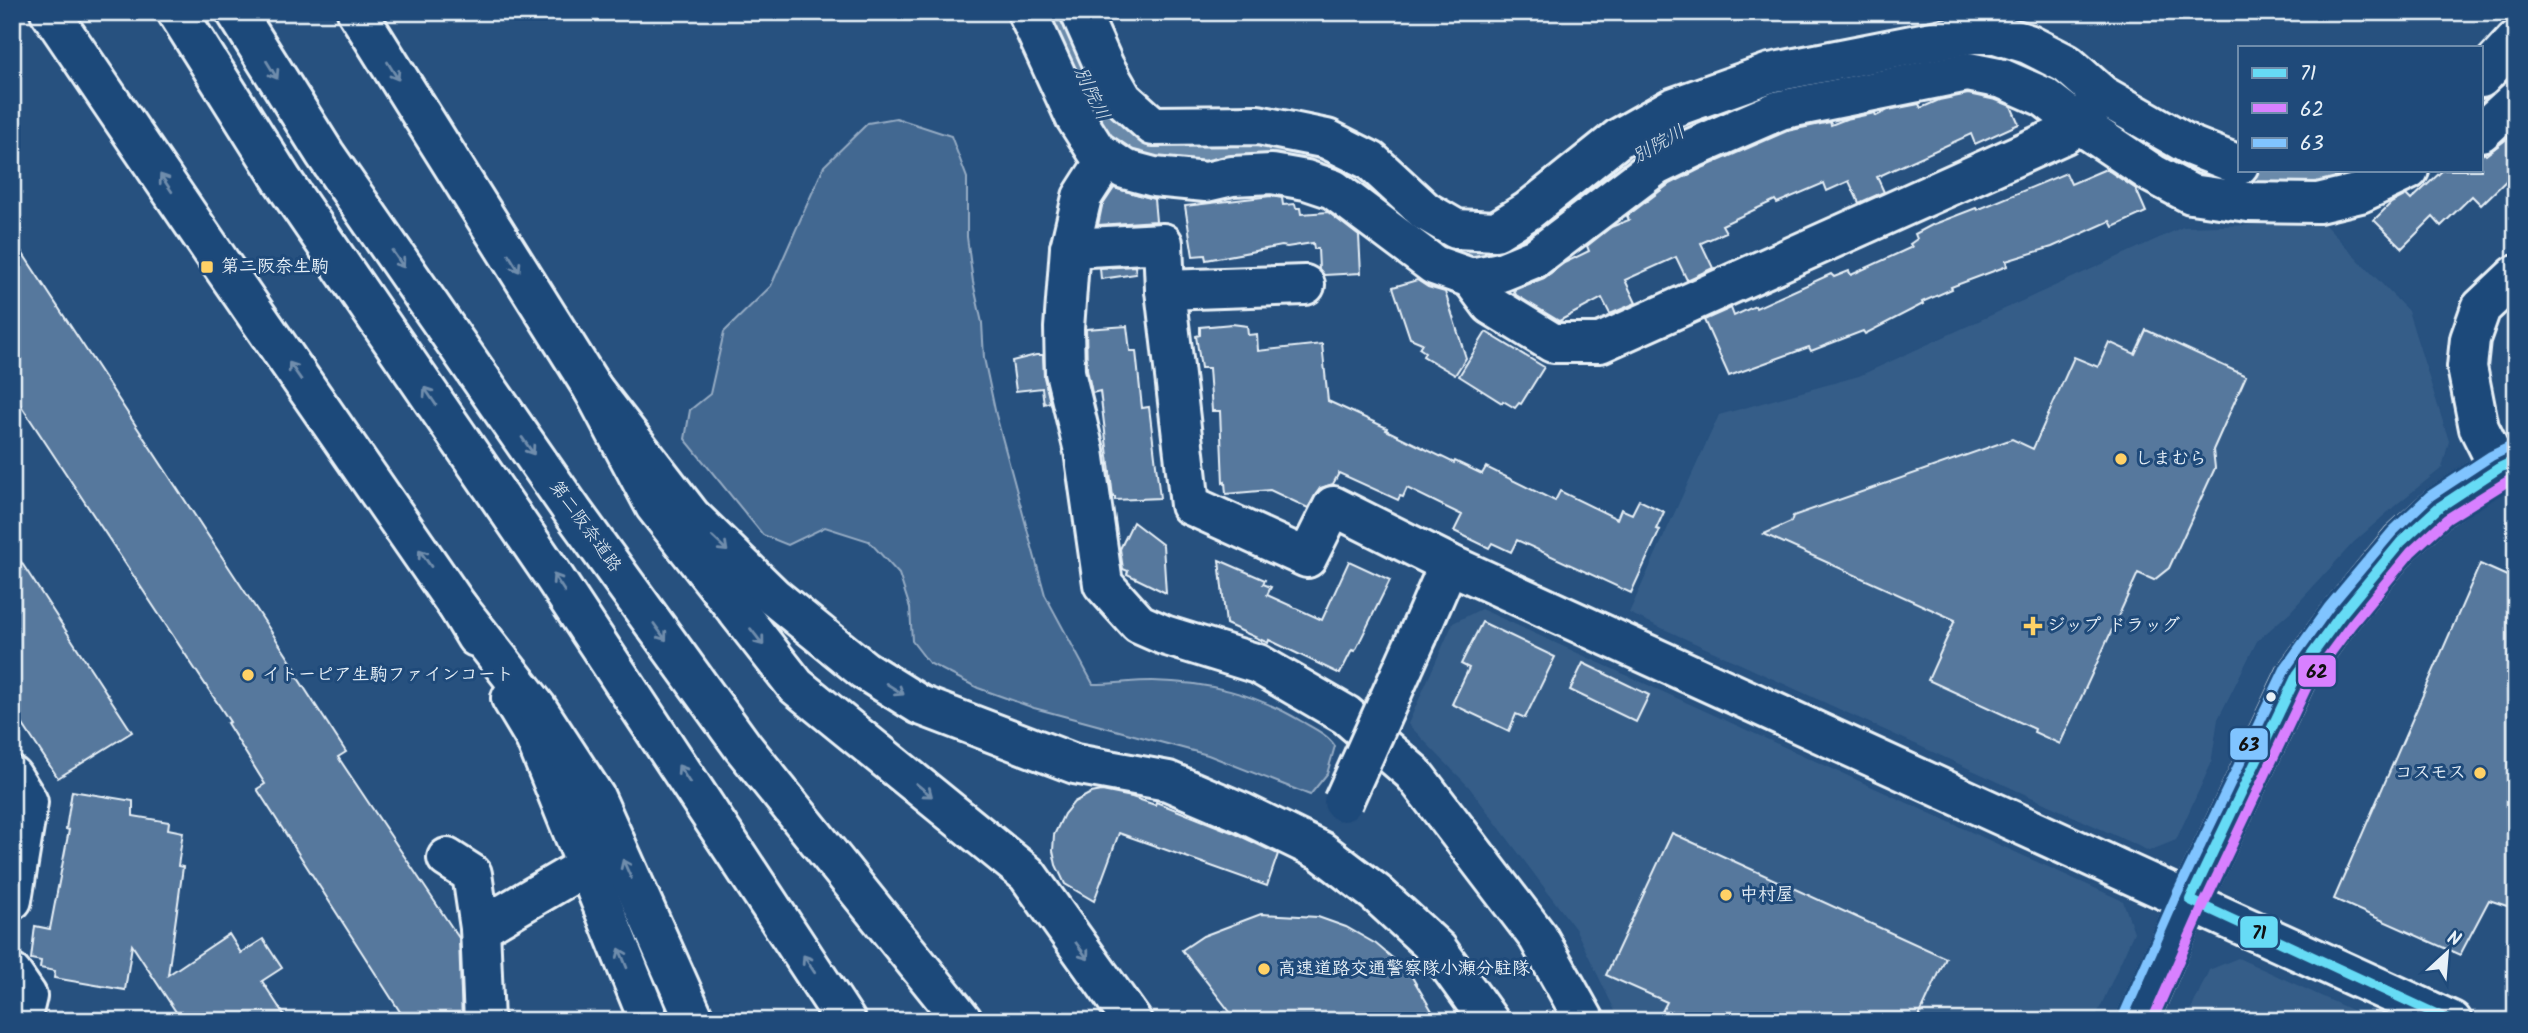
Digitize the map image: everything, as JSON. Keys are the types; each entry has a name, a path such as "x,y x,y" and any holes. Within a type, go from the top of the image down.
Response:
{"main road":[{"path":"50,12 458,607 537,708 595,797 695,1021"},
{"path":"177,12 283,181 550,571 846,1021"},
{"name":"第二阪奈道路","path":"236,12 325,153 573,512 743,747 963,1021"},
{"path":"357,12 593,389 655,506 796,686 1027,874 1132,1021"},
{"path":"1027,12 1075,117 1096,150 1124,169 1154,177 1206,182 1232,176 1272,174 1306,180 1333,189 1434,265 1471,278 1501,272 1535,258 1656,166 1780,110 1968,72 2003,79 2044,96 2091,109 2238,165"},
{"path":"1080,12 1104,66 1123,99 1153,126 1258,125 1327,139 1371,161 1425,211 1456,229 1496,231 1528,211 1619,138 1672,108 1770,72 1968,34 1996,34 2028,44 2067,64 2091,109 2153,174 2191,194 2248,202 2318,203 2360,194 2405,172"},
{"path":"2482,77 2516,40"},
{"path":"2482,130 2516,100"},
{"path":"1471,278 1491,306 1553,343 1600,343 2063,135 2091,109"},
{"path":"1107,158 1082,197 1070,248 1064,328 1065,372 1084,451 1103,584 1139,624 1164,635 1258,664 1346,715 1413,773 1538,937 1585,1021"},
{"path":"1070,248 1163,243 1165,290 1190,505 1307,558 1333,506 1448,564 2452,1021"},
{"path":"2137,1021 2190,900 2297,675 2401,542 2438,508 2507,464 2479,428 2467,367 2470,339 2481,308 2516,275"},
{"path":"1165,290 1305,285"},
{"path":"593,389 691,516 774,597 864,670 920,705 1075,764 1168,781 1321,851 1376,893 1438,950 1489,1021"},
{"path":"1321,851 1448,564"},
{"path":"458,607 535,738 649,1021"},
{"path":"12,776 28,802 12,900"},
{"path":"447,858 472,874 480,928 484,1021"},
{"path":"480,928 586,866"},
{"path":"12,974 27,996 21,1021"}],"shaded area":[{"path":"896,118 951,136 967,178 967,237 982,323 984,358 996,415 1045,595 1093,684 1152,681 1192,684 1248,696 1283,711 1320,732 1335,746 1327,774 1310,795 1208,755 1034,708 978,688 929,663 912,641 910,608 899,574 869,541 825,527 788,545 763,535 685,439 690,410 710,394 724,332 771,286 824,166 868,123"},
{"path":"2323,223 2408,311 2449,441 2442,468 2353,543 2290,612 2257,641 2218,719 2211,764 2176,840 2149,851 1629,613 1719,415 1859,376 2183,227"},
{"path":"1481,609 2123,901 2134,932 2094,1021 1620,1021 1576,930 1469,787 1408,724 1453,623"},
{"path":"2238,958 2360,1014 2357,1021 2186,1021 2209,970"}],"building":[{"path":"1968,94 2011,106 2019,124 1975,144 1971,134 1877,177 1884,192 1859,203 1849,181 1827,191 1824,183 1777,203 1775,200 1722,225 1726,232 1701,243 1713,268 1687,280 1676,257 1625,280 1636,303 1610,314 1602,298 1559,321 1516,295 1514,290 1544,278 1564,263 1589,251 1587,246 1611,227 1629,220 1627,216 1668,185 1702,168 1787,131 1830,122 1831,125 1875,113 1876,116 1888,110 1919,104 1921,108 1939,100"},
{"path":"2516,132 2516,171 2481,205 2472,196 2441,226 2433,217 2402,248 2374,220 2391,203 2406,195 2411,200 2441,172 2482,172 2482,155 2486,155"},
{"path":"2106,169 2136,189 2146,212 2113,227 2110,221 2052,247 2006,261 2007,266 1951,287 1952,289 1922,302 1923,304 1865,334 1863,331 1811,351 1809,347 1729,376 1704,320 1731,308 1734,316 1831,274 1834,277 1849,271 1851,275 1912,247 1910,244 1917,239 1915,234 1932,225 1976,208 1977,210 2066,173 2071,184"},
{"path":"1114,188 1154,199 1156,221 1098,225 1102,206"},
{"path":"1271,196 1282,198 1283,205 1295,204 1296,208 1300,208 1301,214 1328,212 1359,236 1361,273 1324,275 1319,269 1318,249 1314,249 1313,243 1206,260 1205,255 1193,256 1185,206"},
{"name":"イトーピア生駒ファインコート","path":"12,237 299,674 296,675 346,752 338,757 459,938 462,1021 406,1021 257,789 265,784 227,723 230,722 12,392"},
{"path":"1135,266 1136,274 1101,279 1100,268"},
{"path":"1417,280 1428,287 1445,292 1466,358 1455,375 1423,356 1425,352 1419,348 1422,343 1410,338 1393,287"},
{"path":"1232,324 1247,326 1248,335 1257,334 1258,351 1322,344 1328,401 1454,463 1455,461 1482,474 1486,467 1555,501 1560,491 1617,519 1621,509 1632,514 1639,500 1664,512 1656,529 1660,530 1631,593 1517,540 1511,552 1492,543 1489,548 1454,531 1462,515 1407,488 1403,497 1400,496 1398,500 1339,473 1333,484 1320,488 1308,508 1270,490 1226,494 1225,482 1223,483 1220,411 1212,411 1209,368 1201,368 1196,336 1200,335 1200,327"},
{"path":"1127,326 1130,351 1136,351 1142,408 1149,407 1160,498 1115,500 1113,497 1100,391 1092,393 1087,369 1086,329"},
{"path":"2146,330 2246,376 2213,450 2215,468 2169,568 2154,580 2138,573 2060,744 2034,732 2035,729 1928,680 1955,620 1764,534 1791,522 1793,516 2012,439 2033,449 2074,357 2098,367 2109,342 2135,354"},
{"path":"1486,332 1544,367 1521,404 1515,408 1503,401 1502,403 1459,376"},
{"path":"1043,355 1044,377 1050,402 1044,404 1042,388 1016,391 1012,361"},
{"path":"1133,522 1163,545 1166,593 1127,574 1128,571 1123,569 1120,549"},
{"path":"12,548 132,732 58,778 12,708"},
{"path":"1219,560 1265,580 1263,584 1271,587 1267,595 1322,620 1349,561 1390,580 1355,651 1352,650 1340,674 1269,640 1268,643 1226,624"},
{"path":"2480,564 2516,580 2516,909 2489,900 2460,955 2334,899"},
{"path":"1482,622 1555,657 1525,718 1516,714 1509,731 1452,704 1469,668 1461,664"},
{"path":"1583,663 1649,695 1636,722 1570,690"},
{"path":"72,791 133,801 133,816 169,822 168,829 183,832 178,866 183,867 168,975 229,934 241,953 263,939 282,968 262,981 288,1021 182,1021 132,945 125,990 54,978 55,971 40,968 41,961 31,959 35,926 50,929 69,830 66,829"},
{"path":"1102,791 1155,805 1156,802 1278,854 1267,886 1119,833 1094,901 1065,884 1056,865 1054,835 1064,814 1074,802 1091,793"},
{"name":"中村屋","path":"1672,833 1946,958 1917,1021 1657,1021 1667,1002 1606,975"},
{"path":"1261,914 1318,917 1346,927 1376,944 1409,972 1438,1021 1237,1021 1182,950 1203,936"}],"waterway":[{"name":"別院川","path":"1052,12 1111,136 1166,161 1233,158 1278,152 1340,176 1380,200 1437,249 1458,256"},
{"name":"別院川","path":"1923,67 1978,56 2024,64 2065,87 2198,175 2259,189 2304,186 2366,172"},
{"name":"別院川","path":"2482,106 2499,92 2516,70"},
{"name":"別院川","path":"1541,237 1641,152 1675,132 1731,110 1809,91"}],"transit line":[{"name":"63","path":"2124,1015 2177,894 2286,667 2329,607 2392,532 2430,496 2491,456 2510,447"},
{"name":"71","path":"2451,1021 2190,900 2297,675 2340,616 2401,542 2438,508 2516,460"},
{"name":"62","path":"2152,1021 2309,682 2351,625 2411,552 2447,519 2516,476"}],"place":[{"name":"第二阪奈生駒","path":"207,267"},
{"name":"しまむら","path":"2121,459"},
{"name":"ジップ ドラッグ","path":"2033,626"},
{"name":"イトーピア生駒ファインコート","path":"248,675"},
{"name":"コスモス","path":"2480,773"},
{"name":"中村屋","path":"1726,895"},
{"name":"高速道路交通警察隊小瀬分駐隊","path":"1264,969"}]}
